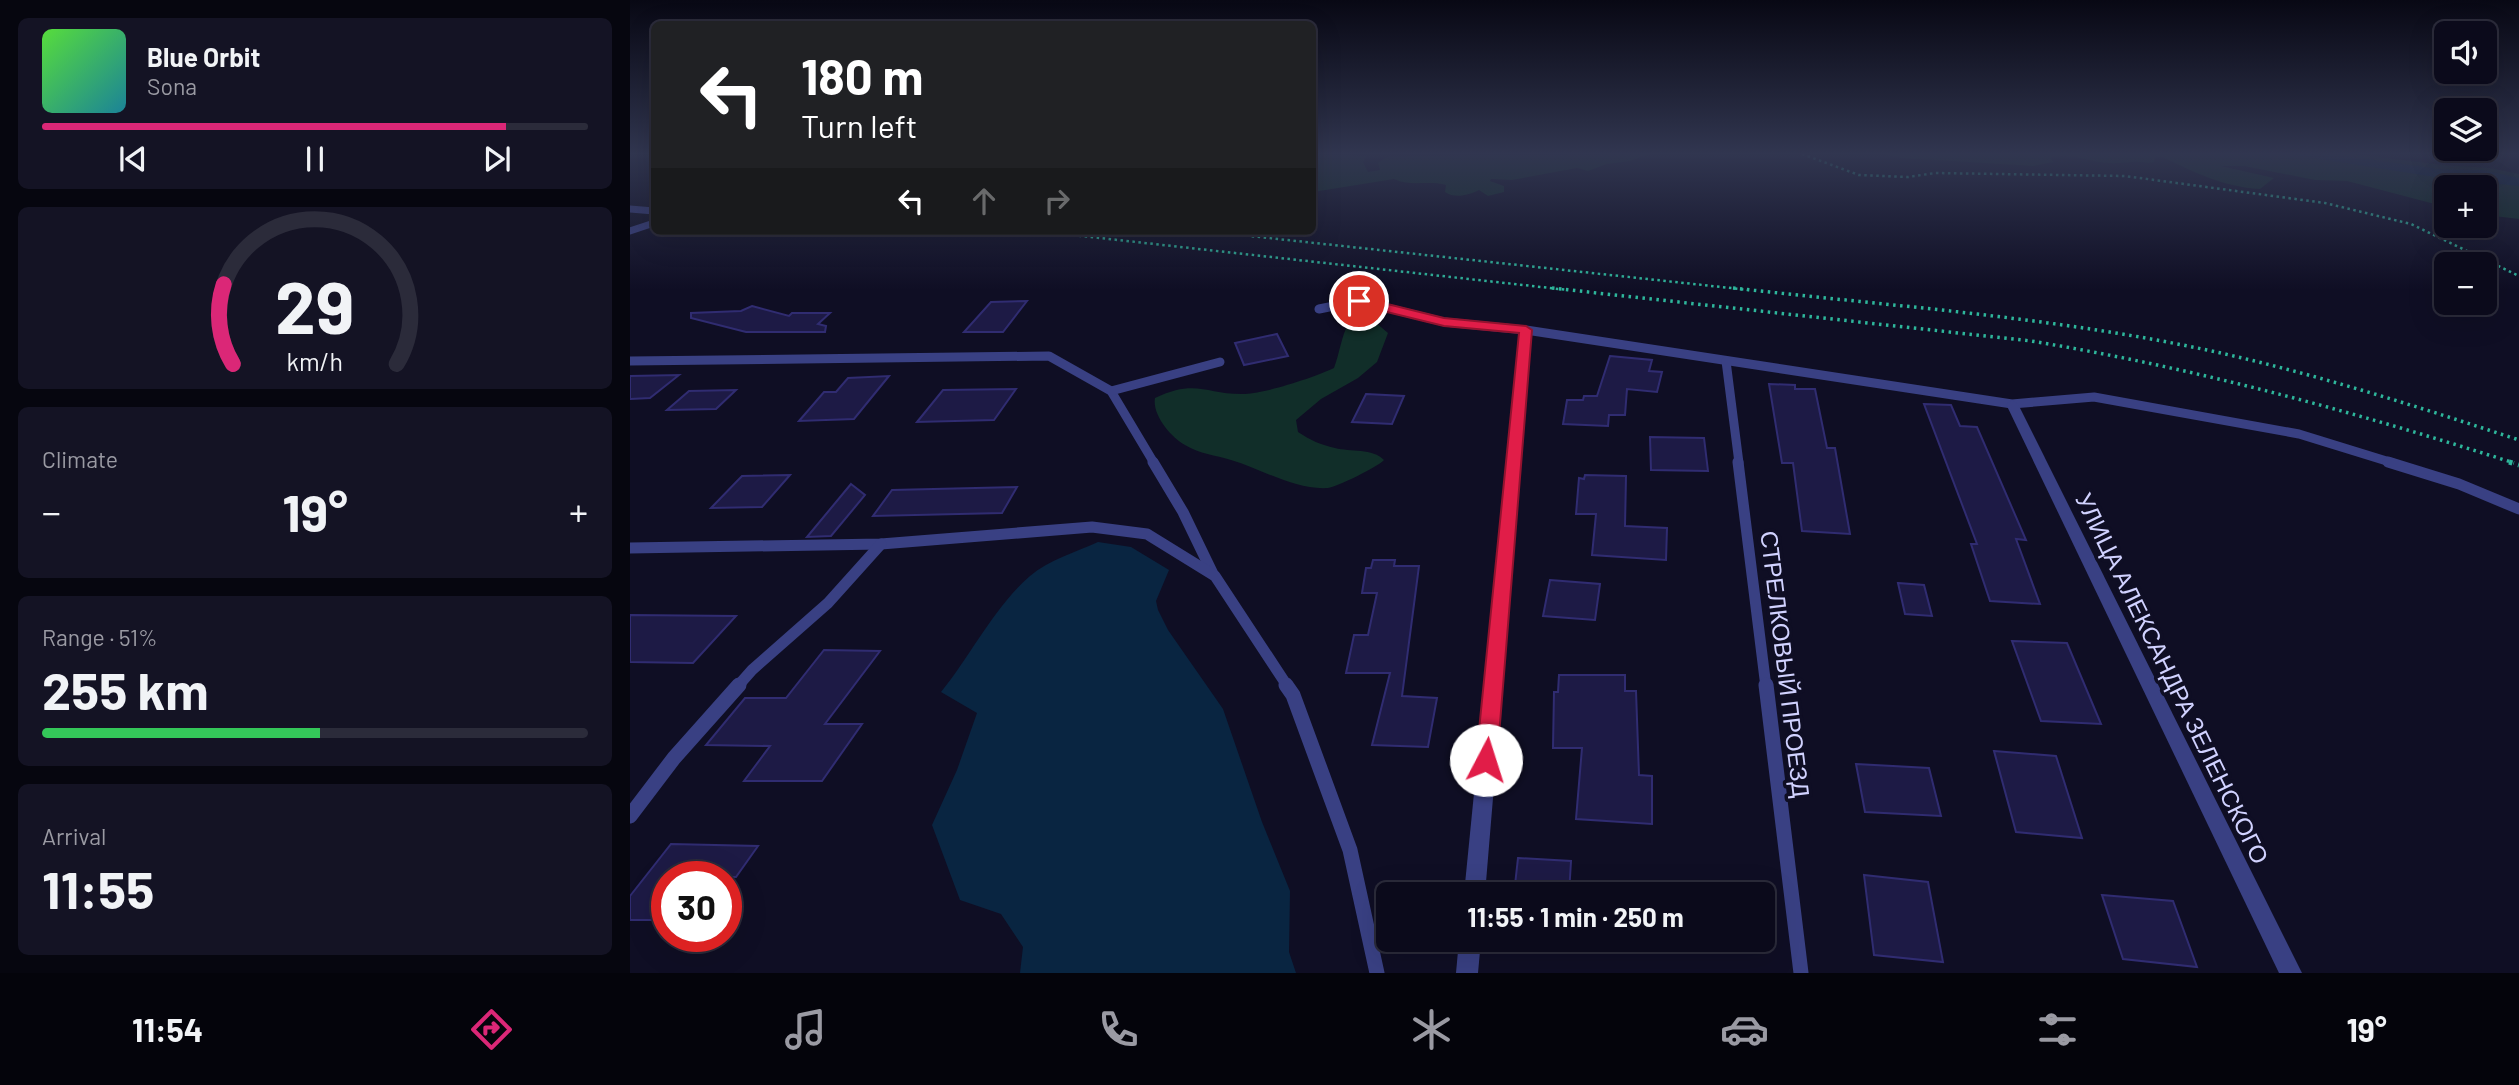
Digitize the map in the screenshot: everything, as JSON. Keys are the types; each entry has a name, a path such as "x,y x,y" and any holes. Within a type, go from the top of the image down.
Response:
{"street":[{"path":"1475,882 1526,330"},
{"name":"УЛИЦА АЛЕКСАНДРА ЗЕЛЕНСКОГО","path":"2012,404 2291,973"},
{"path":"1467,973 1469,952"}],"lane":[{"path":"630,209 651,211"},
{"path":"630,231 651,224"},
{"path":"1319,309 1359,301 1444,322 1526,330 2012,404 2094,397 2299,434 2459,484 2519,509"},
{"path":"630,361 1049,356 1111,391 1183,512 1215,576 1293,695 1350,850 1377,973"},
{"name":"СТРЕЛКОВЫЙ ПРОЕЗД","path":"1726,360 1801,973"},
{"path":"1111,391 1220,362"},
{"path":"630,548 881,544 1092,527 1146,534 1215,576"},
{"path":"630,816 674,758 752,670 828,603 881,544"}],"path":[{"path":"2298,199 2325,203 2412,224 2519,276"},
{"path":"1072,235 2099,351 2202,371 2259,386 2423,434 2519,466"},
{"path":"1241,235 1735,288 2104,332 2205,350 2284,370 2430,411 2519,440"}],"green space":[{"path":"2417,199 2434,199 2434,204"},
{"path":"2497,199 2519,199 2519,219 2497,216"},
{"path":"1358,319 1375,322 1388,333 1377,362 1358,378 1321,399 1296,420 1298,432 1316,442 1374,454 1384,460 1358,476 1328,488 1303,486 1191,448 1174,437 1159,418 1155,398 1169,392 1192,388 1232,394 1254,393 1291,384 1334,368 1349,322"}],"water":[{"path":"1098,542 1131,547 1169,570 1156,601 1158,610 1168,630 1223,709 1262,822 1290,891 1289,952 1296,973 1020,973 1023,947 1001,914 960,900 932,825 957,770 977,713 941,692 1017,588 1037,570"}],"building":[{"path":"1027,301 1003,332 964,332 991,302"},
{"path":"752,306 789,316 792,313 830,313 818,324 826,326 825,332 746,332 691,318 691,313 741,311"},
{"path":"1277,334 1288,356 1244,365 1235,343"},
{"path":"1610,356 1652,360 1649,371 1662,372 1657,392 1627,389 1625,415 1609,415 1608,426 1563,424 1567,400 1583,400 1584,396 1597,396"},
{"path":"679,375 650,398 630,399 630,376"},
{"path":"889,376 854,419 799,421 824,392 836,392 848,378"},
{"path":"1769,384 1795,385 1795,389 1815,389 1827,448 1835,448 1850,534 1802,531 1793,463 1782,463"},
{"path":"1016,389 994,420 917,422 943,390"},
{"path":"736,390 716,409 667,410 689,391"},
{"path":"1366,394 1404,396 1392,424 1352,422"},
{"path":"1924,404 1951,405 1960,426 1977,427 2026,540 2016,539 2040,604 1990,601 1971,544 1977,544"},
{"path":"1650,437 1704,438 1708,471 1651,470"},
{"path":"790,475 762,507 711,508 742,476"},
{"path":"1585,475 1626,476 1625,526 1667,528 1666,560 1592,555 1596,514 1576,514 1579,478 1584,479"},
{"path":"851,484 865,495 831,536 807,537"},
{"path":"1017,487 1002,513 873,516 892,490"},
{"path":"1373,560 1395,560 1394,566 1419,566 1402,696 1437,698 1428,747 1372,745 1390,673 1346,673 1354,635 1368,635 1377,593 1362,593 1366,568 1371,568"},
{"path":"1550,580 1600,584 1595,620 1543,616"},
{"path":"1898,583 1924,585 1932,616 1905,614"},
{"path":"630,615 736,616 693,663 630,662"},
{"path":"2012,641 2067,643 2101,724 2041,721"},
{"path":"824,650 880,651 825,724 862,724 822,781 744,781 770,746 706,745 745,698 786,698"},
{"path":"1559,675 1625,675 1625,691 1636,691 1639,775 1652,776 1652,824 1576,819 1582,748 1553,748 1554,692 1558,692"},
{"path":"1994,751 2056,756 2082,838 2016,832"},
{"path":"1856,764 1929,768 1941,816 1865,812"},
{"path":"671,844 758,846 742,869 742,861 658,861"},
{"path":"1518,858 1571,861 1570,882 1515,882"},
{"path":"651,869 651,920 630,920 630,896"},
{"path":"1864,875 1928,882 1943,962 1874,955"},
{"path":"2102,895 2173,901 2197,967 2123,959"}],"route":[{"path":"1359,301 1444,322 1526,330 1486,760"}]}
